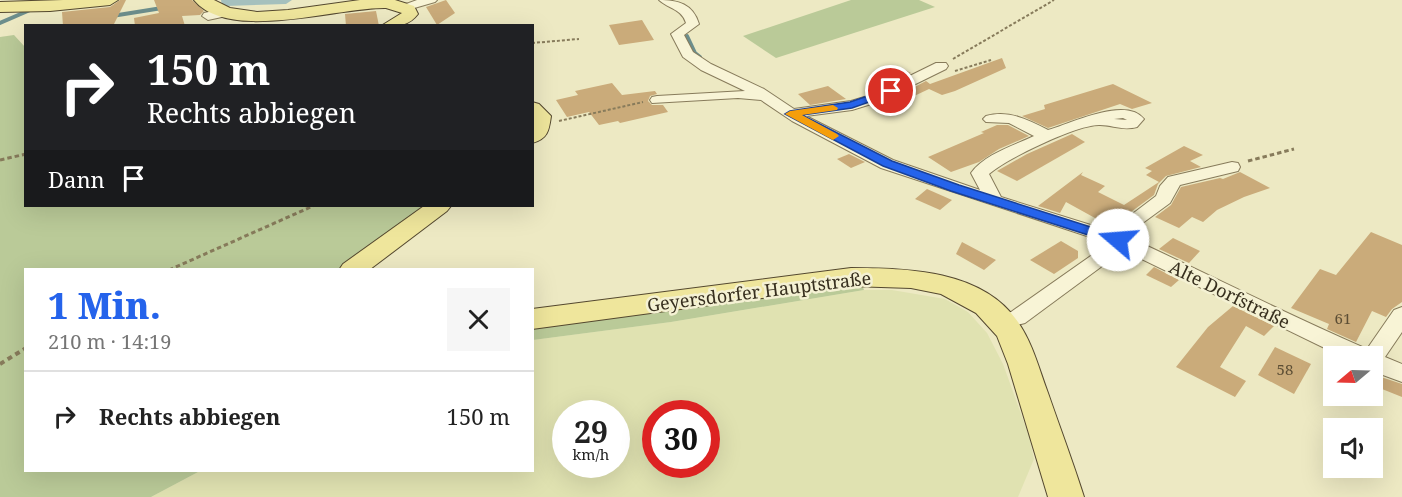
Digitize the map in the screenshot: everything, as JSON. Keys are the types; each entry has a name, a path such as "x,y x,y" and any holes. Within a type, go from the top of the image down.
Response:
{"main road":[{"path":"6,4 50,6 110,0"},
{"path":"202,0 227,12 270,15 362,5 388,4 408,9 410,14 394,24"},
{"path":"534,110 541,116 539,131 534,135"},
{"path":"355,268 438,207"},
{"name":"Geyersdorfer Hauptstraße","path":"534,319 851,277 891,276 928,280 963,293 989,309 1002,321 1017,346 1066,497"}],"street":[{"path":"404,7 431,0"},
{"name":"Alte Dorfstraße","path":"665,0 687,10 691,16 693,24 677,34 688,54 706,67 759,92 788,112 887,164 1118,240 1339,346"},
{"path":"208,16 227,12"},
{"path":"657,100 753,95 788,112 852,105 876,98 941,66"},
{"path":"991,119 1000,116 1012,118 1046,136"},
{"path":"993,199 980,173 993,162 1046,136 1098,120"},
{"path":"1002,321 1017,318 1102,257 1118,240 1120,231 1164,199 1169,186 1174,181 1232,167"},
{"path":"1381,346 1402,315"},
{"path":"1383,365 1402,373"},
{"path":"1048,497 1053,452"}],"path":[{"path":"941,66 995,37 1054,0"},
{"path":"534,43 579,39"},
{"path":"558,122 621,105 657,100"},
{"path":"1232,167 1294,148"},
{"path":"0,160 24,154"},
{"path":"174,268 311,207"},
{"path":"0,364 24,349"}],"green space":[{"path":"851,0 919,0 935,7 776,58 743,36"},
{"path":"14,35 24,46 24,207 426,207 344,268 24,268 24,472 198,472 151,497 0,497 0,37"},
{"path":"861,283 864,290 671,322 534,340 534,327"},
{"path":"864,290 892,290 945,299 968,312 987,333 1003,364 1029,436 1034,459 1018,497 151,497 198,472 534,472 534,340 671,322"}],"building":[{"path":"120,0 126,0 114,24 63,24 62,12 110,7"},
{"path":"154,0 192,0 204,11 200,15 182,16 184,24 135,24 134,18 159,13"},
{"path":"446,0 455,13 436,24 426,7"},
{"path":"376,11 379,24 346,24 345,14"},
{"path":"642,20 654,40 619,45 609,25"},
{"path":"1002,58 1006,68 955,91 942,95 929,89 912,97 903,93 926,81 930,84"},
{"path":"903,69 911,73 885,86 872,79"},
{"path":"612,83 622,95 655,91 657,94 650,96 648,101 652,105 663,105 668,112 620,123 618,121 599,125 589,112 567,117 556,100 578,95 575,91"},
{"path":"1113,84 1152,103 1132,109 1120,104 1048,128 1022,116 1045,109 1044,105"},
{"path":"828,86 846,99 810,105 798,94"},
{"path":"997,125 1008,125 1029,136 999,149 979,162 951,172 928,157 984,133 981,132"},
{"path":"1072,134 1085,142 1017,181 997,171 1027,154"},
{"path":"1184,146 1203,155 1190,161 1201,167 1166,176 1158,184 1154,195 1120,220 1106,227 1104,223 1066,202 1060,213 1038,206 1083,172 1081,175 1105,186 1098,192 1124,205 1159,182 1146,175 1152,171 1145,168"},
{"path":"849,154 865,162 851,168 837,159"},
{"path":"1240,172 1270,188 1217,210 1203,222 1192,217 1179,228 1155,217 1171,205 1181,187 1223,179"},
{"path":"927,189 952,200 940,210 915,199"},
{"path":"1371,232 1402,245 1402,302 1386,317 1372,311 1356,342 1327,329 1329,324 1291,308 1320,269 1336,275"},
{"path":"1173,238 1200,251 1189,263 1159,249"},
{"path":"1061,241 1078,251 1078,258 1054,274 1030,260"},
{"path":"962,242 996,260 984,270 956,254"},
{"path":"1154,267 1179,280 1171,287 1146,275"},
{"path":"1233,306 1274,326 1264,336 1246,326 1220,367 1246,381 1235,397 1176,367 1208,327"},
{"path":"1275,347 1311,364 1294,394 1258,375"},
{"path":"1383,378 1402,384 1402,397 1383,389"}],"waterway":[{"path":"226,2 286,0"},
{"path":"112,16 162,8"},
{"path":"0,23 30,10"},
{"path":"687,36 695,53 700,57"}],"slow traffic":[{"path":"833,108 790,114 833,136"}],"route":[{"path":"891,91 852,105 790,114 887,164 1118,240"}]}
